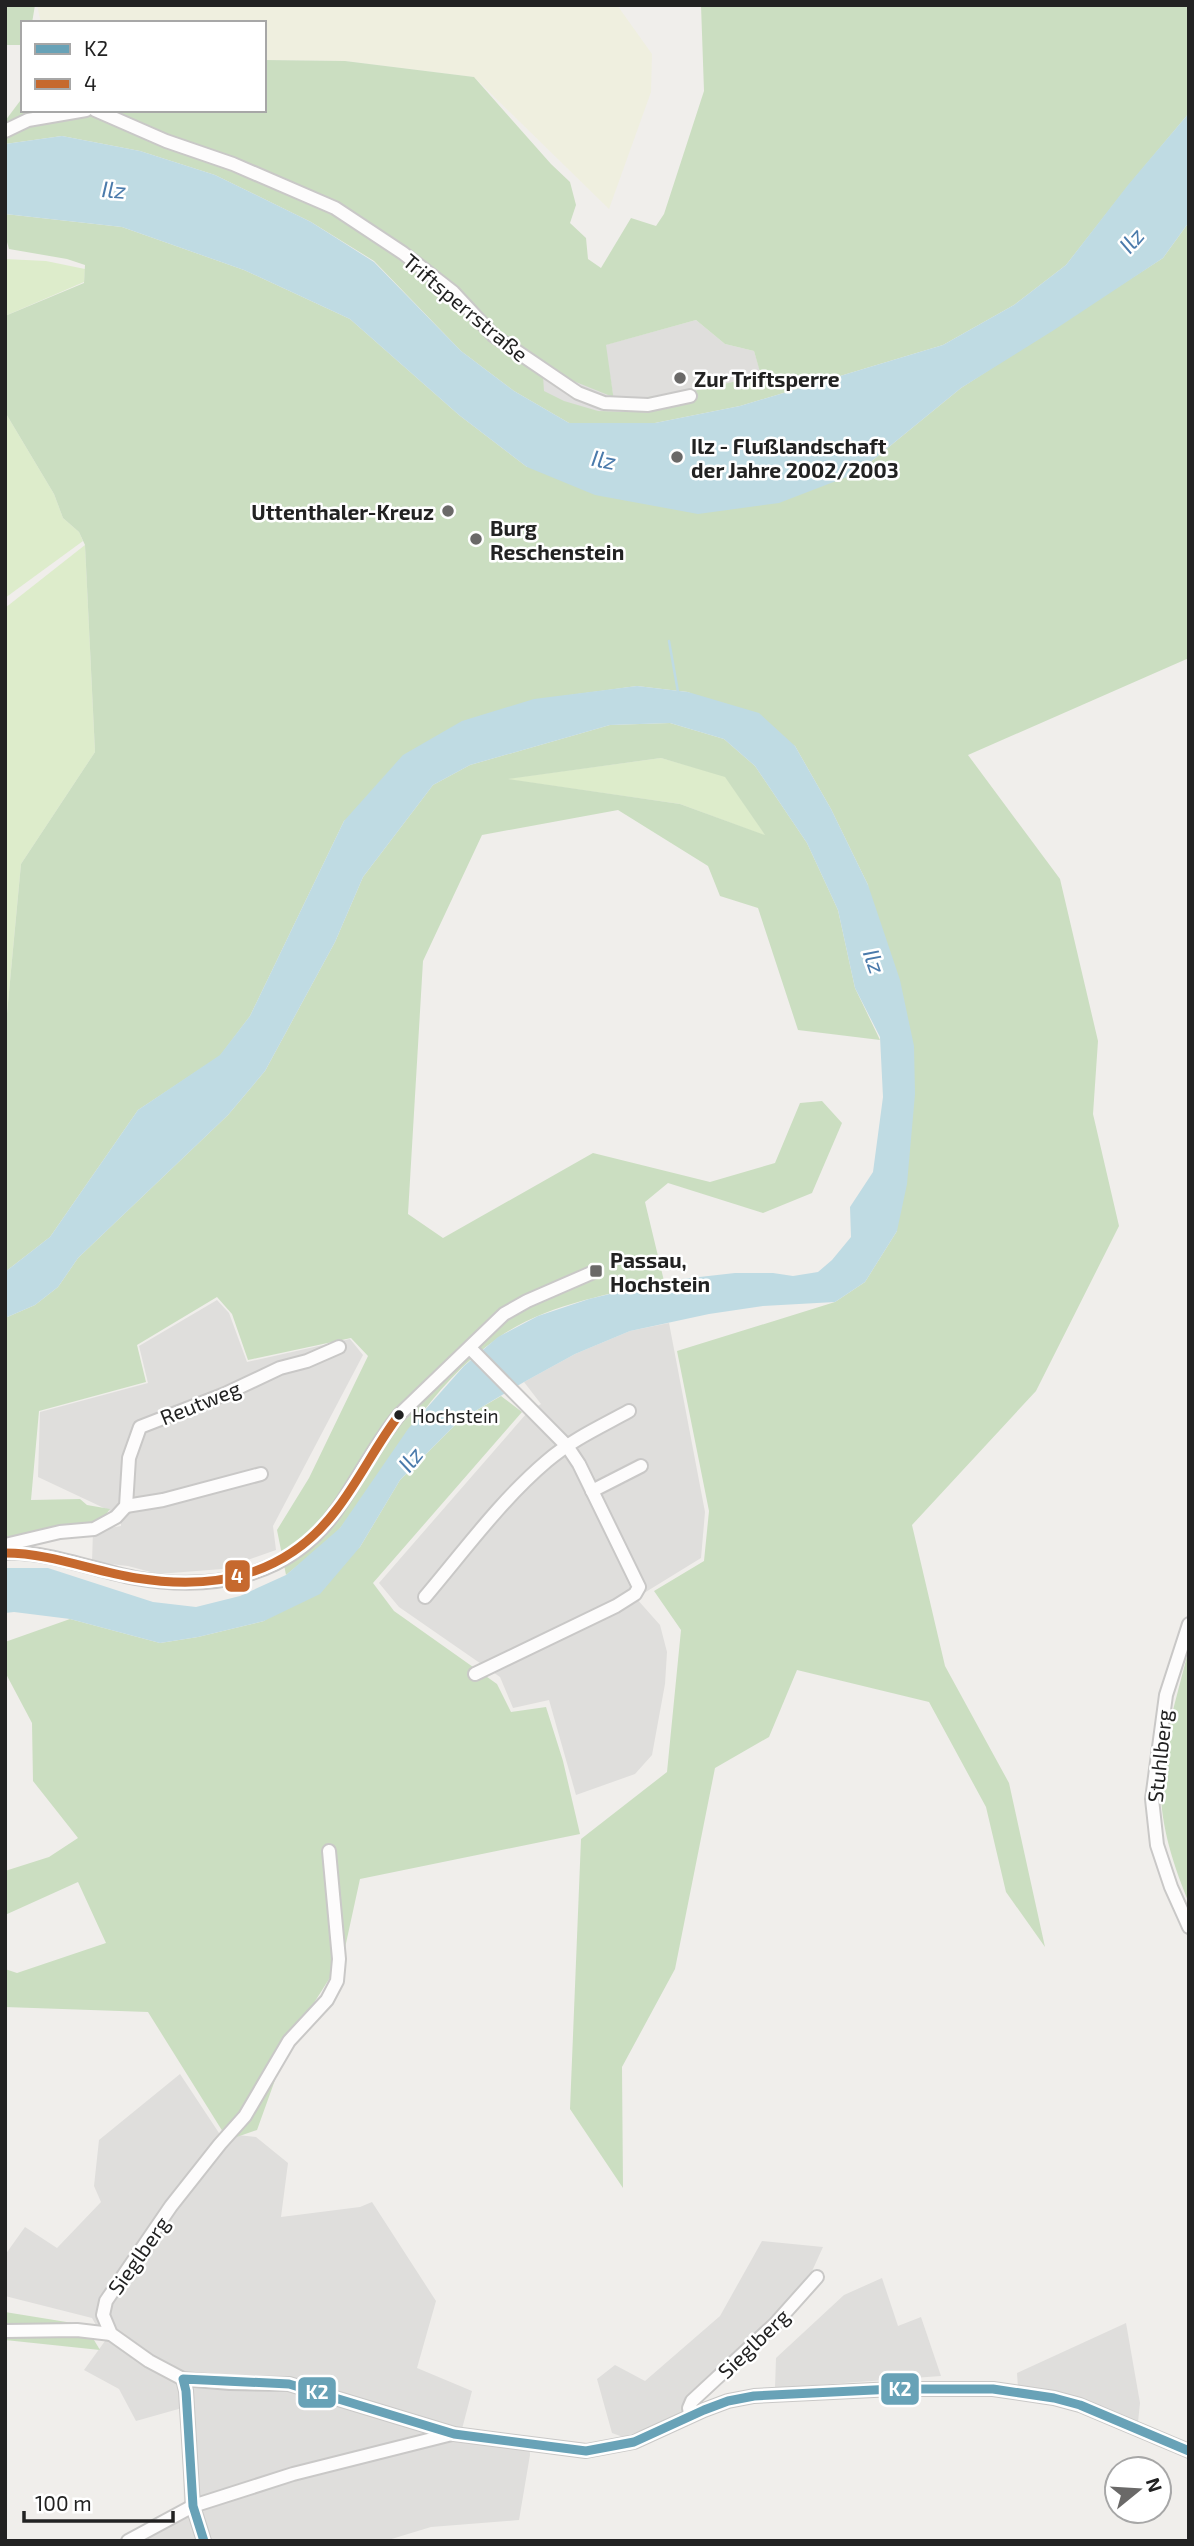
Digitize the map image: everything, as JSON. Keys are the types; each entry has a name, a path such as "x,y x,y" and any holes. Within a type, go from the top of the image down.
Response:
{"street":[{"path":"5,131 28,120 74,112"},
{"name":"Triftsperrstraße","path":"100,112 166,141 233,164 335,208 403,253 453,292 494,336 578,393 604,403 637,404 690,396"},
{"path":"5,1553 40,1555 102,1572 176,1583 223,1580 277,1565 316,1536 337,1510 399,1415 473,1351 504,1314 596,1271"},
{"name":"Reutweg","path":"126,1506 129,1458 140,1427 225,1394 280,1368 307,1361 339,1347"},
{"path":"473,1351 567,1446 579,1464 639,1587 635,1594 616,1606 475,1674"},
{"path":"425,1597 527,1478 567,1446 629,1411"},
{"path":"592,1491 641,1466"},
{"path":"5,1545 60,1532 94,1529 116,1517 126,1506 163,1500 261,1474"},
{"name":"Stuhlberg","path":"1189,1624 1166,1695 1152,1799 1157,1845 1171,1887 1189,1927"},
{"name":"Sieglberg","path":"111,2334 103,2315 106,2301 171,2206 245,2116 289,2041 327,2000 337,1981 339,1959 329,1851"},
{"name":"Sieglberg","path":"690,2415 692,2401 775,2324 817,2277"},
{"path":"5,2331 77,2330 111,2334 149,2361 183,2379 230,2384 289,2384 454,2434 586,2451 634,2442 690,2415 728,2401 802,2392 894,2389 993,2389 1054,2398 1080,2405 1189,2451"},
{"path":"183,2379 187,2402 193,2506 204,2541"},
{"path":"128,2541 193,2506 293,2474 454,2434"}],"shaded area":[{"path":"696,320 725,344 754,351 760,371 754,377 689,392 614,401 605,345"},
{"path":"546,370 613,397 614,401 627,400 628,412 598,411 564,401 544,391 543,376"},
{"path":"217,1300 229,1313 247,1362 350,1339 363,1355 273,1526 276,1550 222,1569 158,1574 128,1566 92,1562 93,1531 121,1526 121,1516 38,1477 40,1412 148,1383 139,1346"},
{"path":"669,1323 705,1512 701,1558 636,1598 660,1625 667,1652 665,1684 652,1755 635,1774 576,1795 549,1700 513,1708 500,1677 399,1607 379,1583 526,1414 541,1404 524,1382 575,1354 630,1331"},
{"path":"180,2074 219,2133 256,2137 288,2163 281,2217 360,2207 372,2202 436,2301 417,2368 472,2391 462,2429 529,2441 530,2455 519,2520 431,2527 385,2541 126,2541 184,2504 182,2408 136,2421 119,2389 84,2370 105,2341 92,2318 5,2296 5,2255 25,2227 57,2248 101,2202 94,2186 99,2140"},
{"path":"762,2241 823,2247 808,2280 760,2332 686,2403 677,2418 623,2437 612,2433 597,2379 615,2365 645,2381 720,2316"},
{"path":"882,2278 898,2326 921,2317 941,2376 775,2388 776,2358 844,2295"},
{"path":"1126,2323 1140,2403 1138,2422 1070,2396 1018,2388 1017,2373"}],"green space":[{"path":"5,5 35,5 32,21 21,21 21,45 5,45"},
{"path":"37,5 617,5 652,54 651,92 609,209 474,77 345,61 266,60 266,21 41,21"},
{"path":"701,5 1189,5 1189,113 1066,265 1014,305 943,345 740,406 655,423 569,423 514,391 461,351 374,261 311,222 215,175 140,151 62,136 5,144 5,121 21,100 21,112 266,112 266,60 345,61 474,77 570,182 576,205 570,223 586,238 588,259 601,268 631,218 656,226 664,214 704,91","holes":["696,320 725,344 754,351 760,372 754,377 689,392 614,401 606,345"]},
{"path":"5,214 122,227 244,270 350,319 459,415 527,467 857,473 961,388 1163,258 1189,222 1189,658 968,755 1060,879 1098,1041 1093,1114 1119,1226 1036,1391 912,1525 945,1666 1009,1783 1045,1947 1006,1892 986,1807 929,1702 797,1670 769,1737 715,1768 675,1969 622,2067 623,2188 570,2109 581,1839 667,1772 681,1630 654,1591 704,1561 709,1511 677,1351 835,1302 865,1282 897,1231 868,885 831,809 795,746 688,692 637,686 534,700 344,821 250,1016 220,1056 138,1110 50,1237 5,1272 5,1035 21,864 95,752 85,545 79,532 63,518 54,494 5,412 5,316 84,283 85,265 67,259 9,249 5,235"},
{"path":"5,259 46,261 85,269 84,282 5,316"},
{"path":"5,412 54,494 63,518 79,532 83,541 5,598"},
{"path":"85,545 95,752 21,864 5,1035 5,608"},
{"path":"670,723 724,739 755,766 807,843 838,910 855,988 880,1040 798,1030 758,908 720,896 708,866 618,810 482,835 423,961 408,1214 443,1238 593,1153 710,1182 775,1163 800,1103 822,1101 842,1123 812,1193 763,1213 668,1183 645,1202 664,1281 578,1302 536,1317 516,1326 473,1357 431,1401 342,1526 286,1575 277,1530 309,1478 368,1356 351,1338 248,1360 232,1314 217,1297 137,1345 146,1382 39,1411 31,1500 80,1499 87,1505 110,1509 99,1524 5,1540 5,1318 35,1305 58,1287 78,1258 228,1115 265,1071 335,942 363,877 433,785 470,765 610,725","holes":["661,758 725,777 765,835 680,804 508,779"]},
{"path":"661,758 725,776 766,836 680,804 505,779"},
{"path":"501,1396 522,1412 373,1583 394,1611 497,1684 511,1712 546,1707 563,1761 580,1834 360,1879 343,1957 288,2044 257,2130 228,2140 148,2012 5,2007 5,1969 17,1973 106,1943 78,1882 5,1915 5,1871 49,1857 78,1838 33,1781 32,1723 5,1672 5,1642 70,1619 160,1643 264,1621 360,1547 400,1480 460,1420"},
{"path":"1189,1648 1189,1903 1166,1836 1161,1783 1167,1736"},
{"path":"5,2312 85,2325 100,2350 5,2340"}],"water":[{"name":"Ilz","path":"1189,113 1189,222 1163,258 961,388 857,473 779,503 698,514 595,495 527,467 459,415 350,319 244,270 122,227 5,214 5,144 62,136 140,151 215,175 311,222 374,262 461,351 514,391 569,423 655,423 740,406 943,345 1014,305 1066,265 1128,185"},
{"name":"Ilz","path":"637,686 688,692 759,713 795,746 831,809 868,885 900,980 914,1046 915,1094 907,1184 897,1231 865,1282 835,1302 763,1306 709,1314 630,1331 575,1354 524,1382 460,1420 400,1480 360,1547 320,1594 264,1621 160,1643 70,1619 5,1613 5,1568 48,1568 153,1602 196,1607 240,1596 286,1575 340,1528 408,1429 464,1366 498,1337 538,1316 589,1299 664,1281 735,1273 793,1276 818,1272 851,1237 850,1207 873,1172 883,1097 880,1037 855,988 838,910 807,843 755,766 724,739 670,723 610,725 470,765 433,785 363,877 335,942 265,1071 228,1115 78,1258 58,1287 35,1305 5,1318 5,1272 50,1237 138,1110 220,1055 250,1016 344,821 403,755 462,721 534,699"}],"waterway":[{"path":"669,641 678,692"}],"transit line":[{"name":"4","path":"5,1553 39,1556 120,1575 166,1582 222,1580 248,1574 273,1564 296,1550 317,1532 345,1498 399,1415"},
{"name":"K2","path":"204,2541 193,2506 183,2379 289,2384 454,2434 586,2451 634,2442 704,2410 728,2401 754,2396 894,2389 993,2389 1054,2398 1080,2405 1189,2451"}],"place":[{"name":"Zur Triftsperre","path":"680,378"},
{"name":"Ilz - Flußlandschaft der Jahre 2002/2003","path":"677,457"},
{"name":"Uttenthaler-Kreuz","path":"448,511"},
{"name":"Burg Reschenstein","path":"476,539"},
{"name":"Passau, Hochstein","path":"596,1271"},
{"name":"Hochstein","path":"399,1415"}]}
